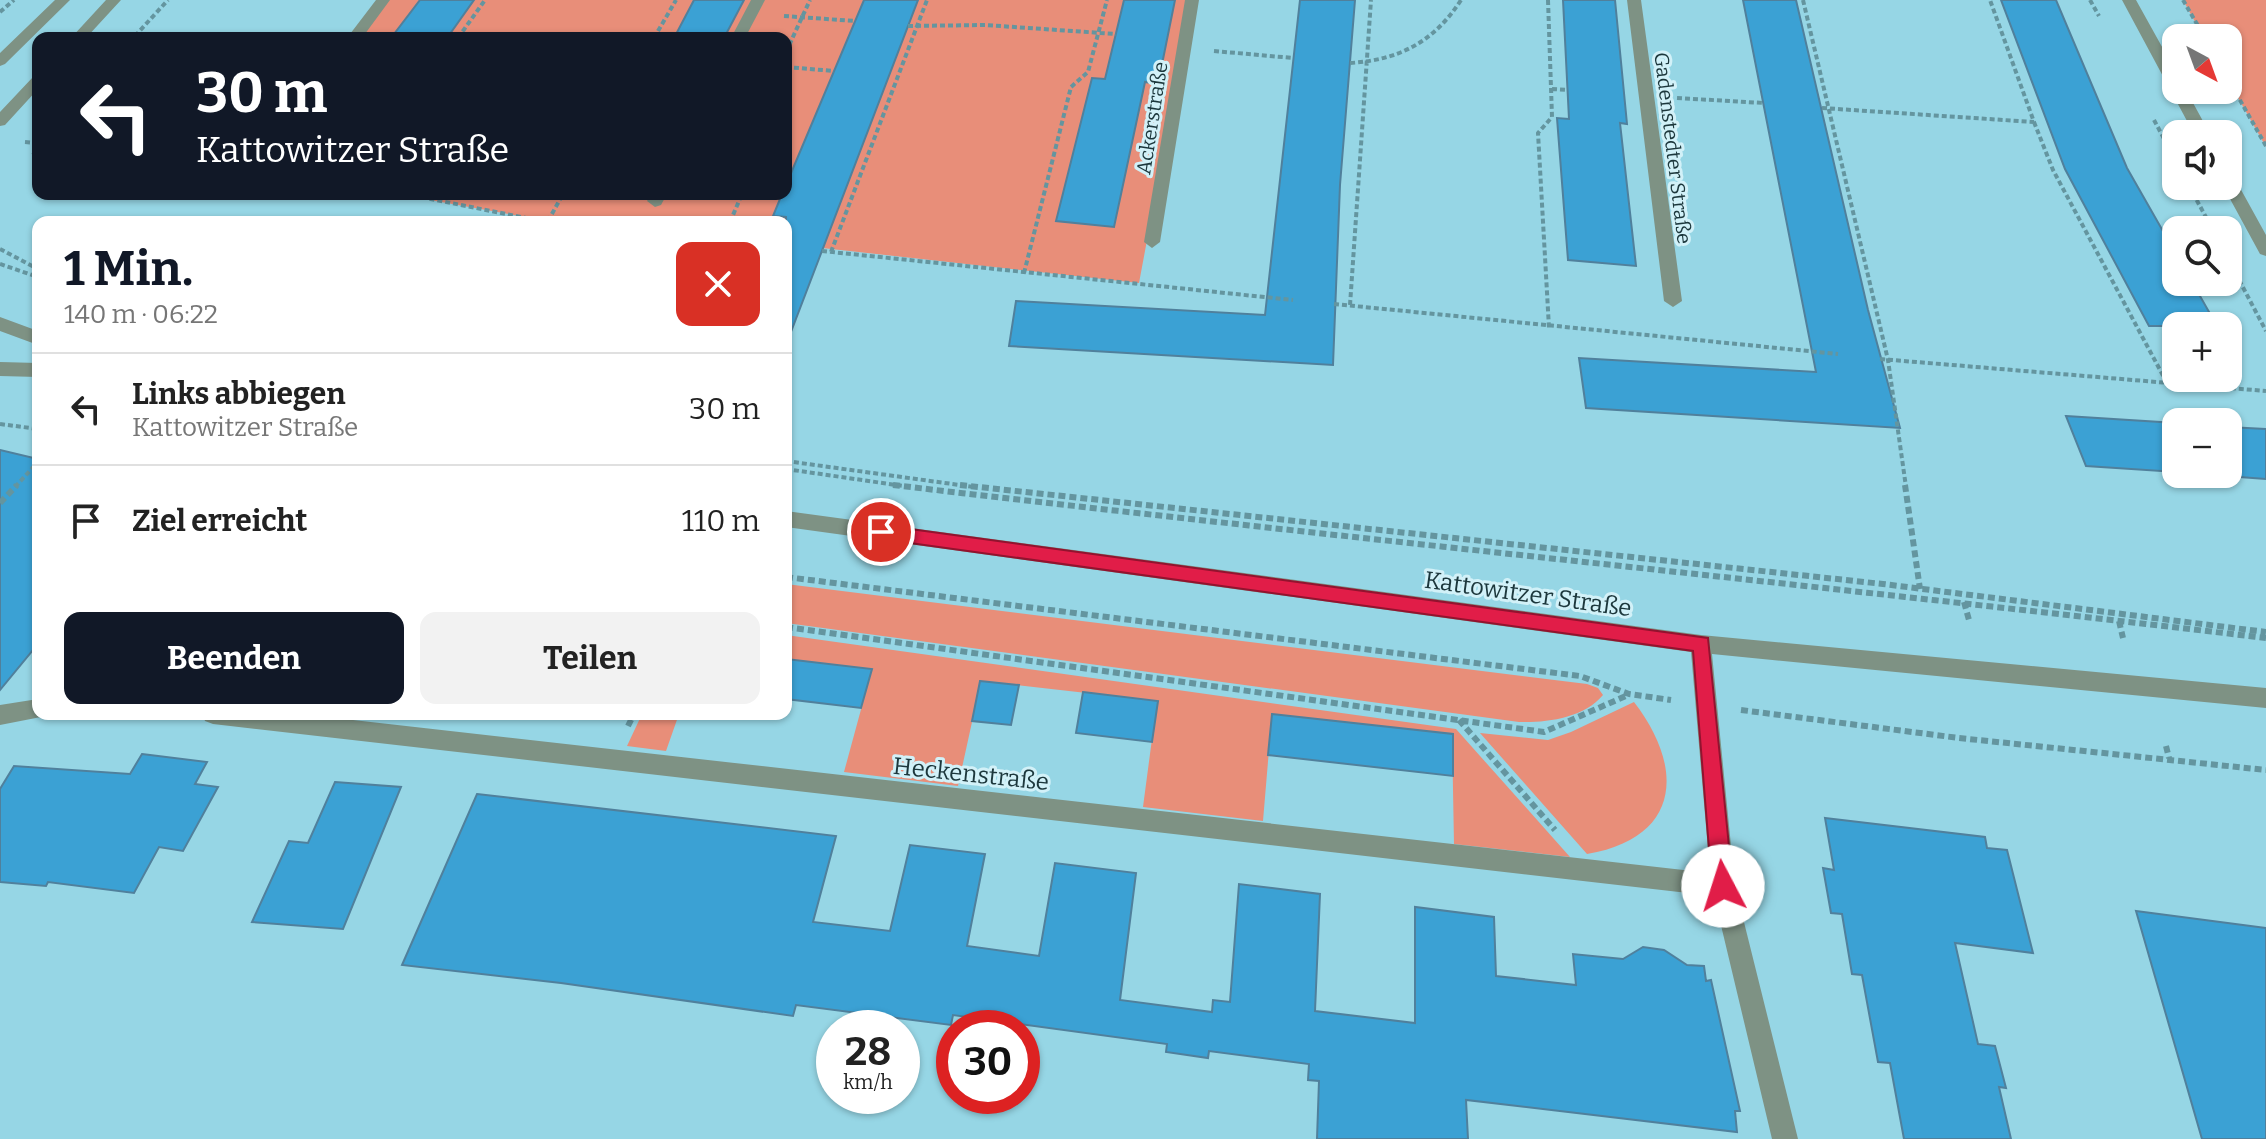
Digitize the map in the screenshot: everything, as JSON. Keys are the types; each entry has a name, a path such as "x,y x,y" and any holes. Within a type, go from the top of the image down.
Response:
{"street":[{"path":"0,61 63,0"},
{"path":"84,32 114,0"},
{"path":"359,32 383,0"},
{"name":"Ackerstraße","path":"1152,242 1192,0"},
{"name":"Gadenstedter Straße","path":"1634,0 1673,301"},
{"path":"2129,0 2162,60"},
{"path":"741,32 754,7"},
{"path":"0,121 32,86"},
{"path":"2238,200 2266,250"},
{"path":"0,324 32,336"},
{"path":"0,369 32,370"},
{"name":"Kattowitzer Straße","path":"792,520 1701,644 2266,698"},
{"path":"1701,644 1723,886 1785,1139"},
{"path":"0,715 32,710"},
{"name":"Heckenstraße","path":"266,720 1723,886"}],"path":[{"path":"0,12 14,0"},
{"path":"139,32 168,0"},
{"path":"462,32 485,0"},
{"path":"657,32 676,0"},
{"path":"792,39 810,0"},
{"path":"831,252 927,0"},
{"path":"1024,273 1071,87 1088,72 1107,0"},
{"path":"1350,305 1371,0"},
{"path":"1350,63 1392,59 1429,42 1451,19 1461,0"},
{"path":"1548,0 1552,117 1538,133 1549,328"},
{"path":"1803,0 1825,108 1888,360 1920,589"},
{"path":"1990,0 2053,170 2162,374"},
{"path":"2183,0 2197,24"},
{"path":"754,7 802,18 855,21"},
{"path":"908,26 985,25 1116,34"},
{"path":"1183,48 1293,58"},
{"path":"792,68 834,71"},
{"path":"1552,89 1568,90"},
{"path":"1645,96 1764,103"},
{"path":"2242,104 2266,146"},
{"path":"1825,108 2034,122"},
{"path":"433,200 507,216"},
{"path":"0,249 32,266"},
{"path":"822,251 1293,300"},
{"path":"0,264 32,275"},
{"path":"2242,286 2266,331"},
{"path":"1334,304 1549,328 1838,354"},
{"path":"1880,359 2162,383"},
{"path":"2242,389 2266,391"},
{"path":"0,424 32,428"},
{"path":"792,462 1024,494 1920,589 2119,619"},
{"path":"0,503 32,468"},
{"path":"792,470 850,480 1155,516 2266,635"},
{"path":"792,578 1580,676 1629,694 1959,738 2266,770"},
{"path":"1960,594 1969,620"},
{"path":"2119,619 2123,638"},
{"path":"792,628 1544,732 1629,694"},
{"path":"1459,720 1590,870"},
{"path":"2166,746 2169,758"}],"shaded area":[{"path":"383,0 1192,0 1139,283 792,245 792,216 520,216 430,200 792,200 792,32 359,32"},
{"path":"2183,0 2266,0 2266,147 2242,104 2242,24 2196,24"},
{"path":"792,585 1587,684 1598,688 1603,695 1575,714 1552,720 1519,722 792,624"},
{"path":"792,636 1456,729 1570,857 1454,844 1452,734 1272,714 1263,821 1143,807 1157,701 981,681 958,786 844,772 872,669 792,660"},
{"path":"1634,702 1661,751 1666,775 1665,797 1657,816 1641,833 1618,846 1587,854 1480,733 1548,740"},
{"path":"639,720 677,720 666,751 627,746"}],"building":[{"path":"420,0 474,0 451,32 396,32"},
{"path":"694,0 744,0 727,32 677,32"},
{"path":"864,0 918,0 792,329 792,216 773,216 780,200 792,200 792,171"},
{"path":"1124,0 1175,0 1158,84 1145,82 1114,227 1056,221 1092,78 1105,79"},
{"path":"1300,0 1355,0 1340,185 1333,365 1009,346 1016,301 1265,315"},
{"path":"1563,0 1615,0 1627,124 1620,123 1636,266 1568,260 1557,118 1569,119"},
{"path":"1743,0 1796,0 1868,310 1900,428 1586,408 1579,358 1816,372"},
{"path":"2001,0 2056,0 2127,168 2162,229 2162,296 2200,296 2209,312 2162,312 2162,326 2149,326 2065,169"},
{"path":"2066,416 2162,422 2162,471 2086,466"},
{"path":"2242,428 2266,429 2266,479 2242,477"},
{"path":"0,450 32,458 32,651 0,690"},
{"path":"792,660 872,669 861,708 792,700"},
{"path":"980,681 1019,685 1011,725 972,721"},
{"path":"1083,692 1158,701 1152,742 1076,733"},
{"path":"1272,714 1453,734 1453,776 1268,755"},
{"path":"142,754 207,762 195,784 218,787 183,851 159,847 134,893 48,882 46,886 0,882 0,789 14,766 130,774"},
{"path":"335,782 401,787 343,929 252,922 289,841 308,843"},
{"path":"477,794 836,836 813,922 890,931 910,845 985,854 967,946 1039,956 1055,863 1136,873 1120,1000 1212,1012 1213,1000 1230,1002 1239,884 1320,894 1315,1011 1415,1023 1415,907 1494,917 1496,976 1576,985 1573,954 1623,959 1643,947 1664,950 1687,965 1704,966 1706,981 1711,980 1740,1111 1735,1111 1737,1132 1466,1100 1468,1139 1317,1139 1319,1081 1308,1080 1309,1064 1209,1051 1208,1058 1166,1052 1167,1044 1040,1027 1040,1010 936,1010 936,1023 920,1021 920,1010 835,1010 796,1005 793,1016 561,983 402,965"},
{"path":"1825,818 1985,837 1987,848 2007,850 2033,953 1955,943 1978,1044 1995,1046 2006,1088 1999,1087 2011,1139 1904,1139 1890,1063 1878,1062 1862,975 1852,974 1842,914 1831,913 1823,868 1834,870"},
{"path":"2136,911 2266,928 2266,1139 2202,1139"}],"route":[{"path":"881,532 1701,644 1723,886"}]}
